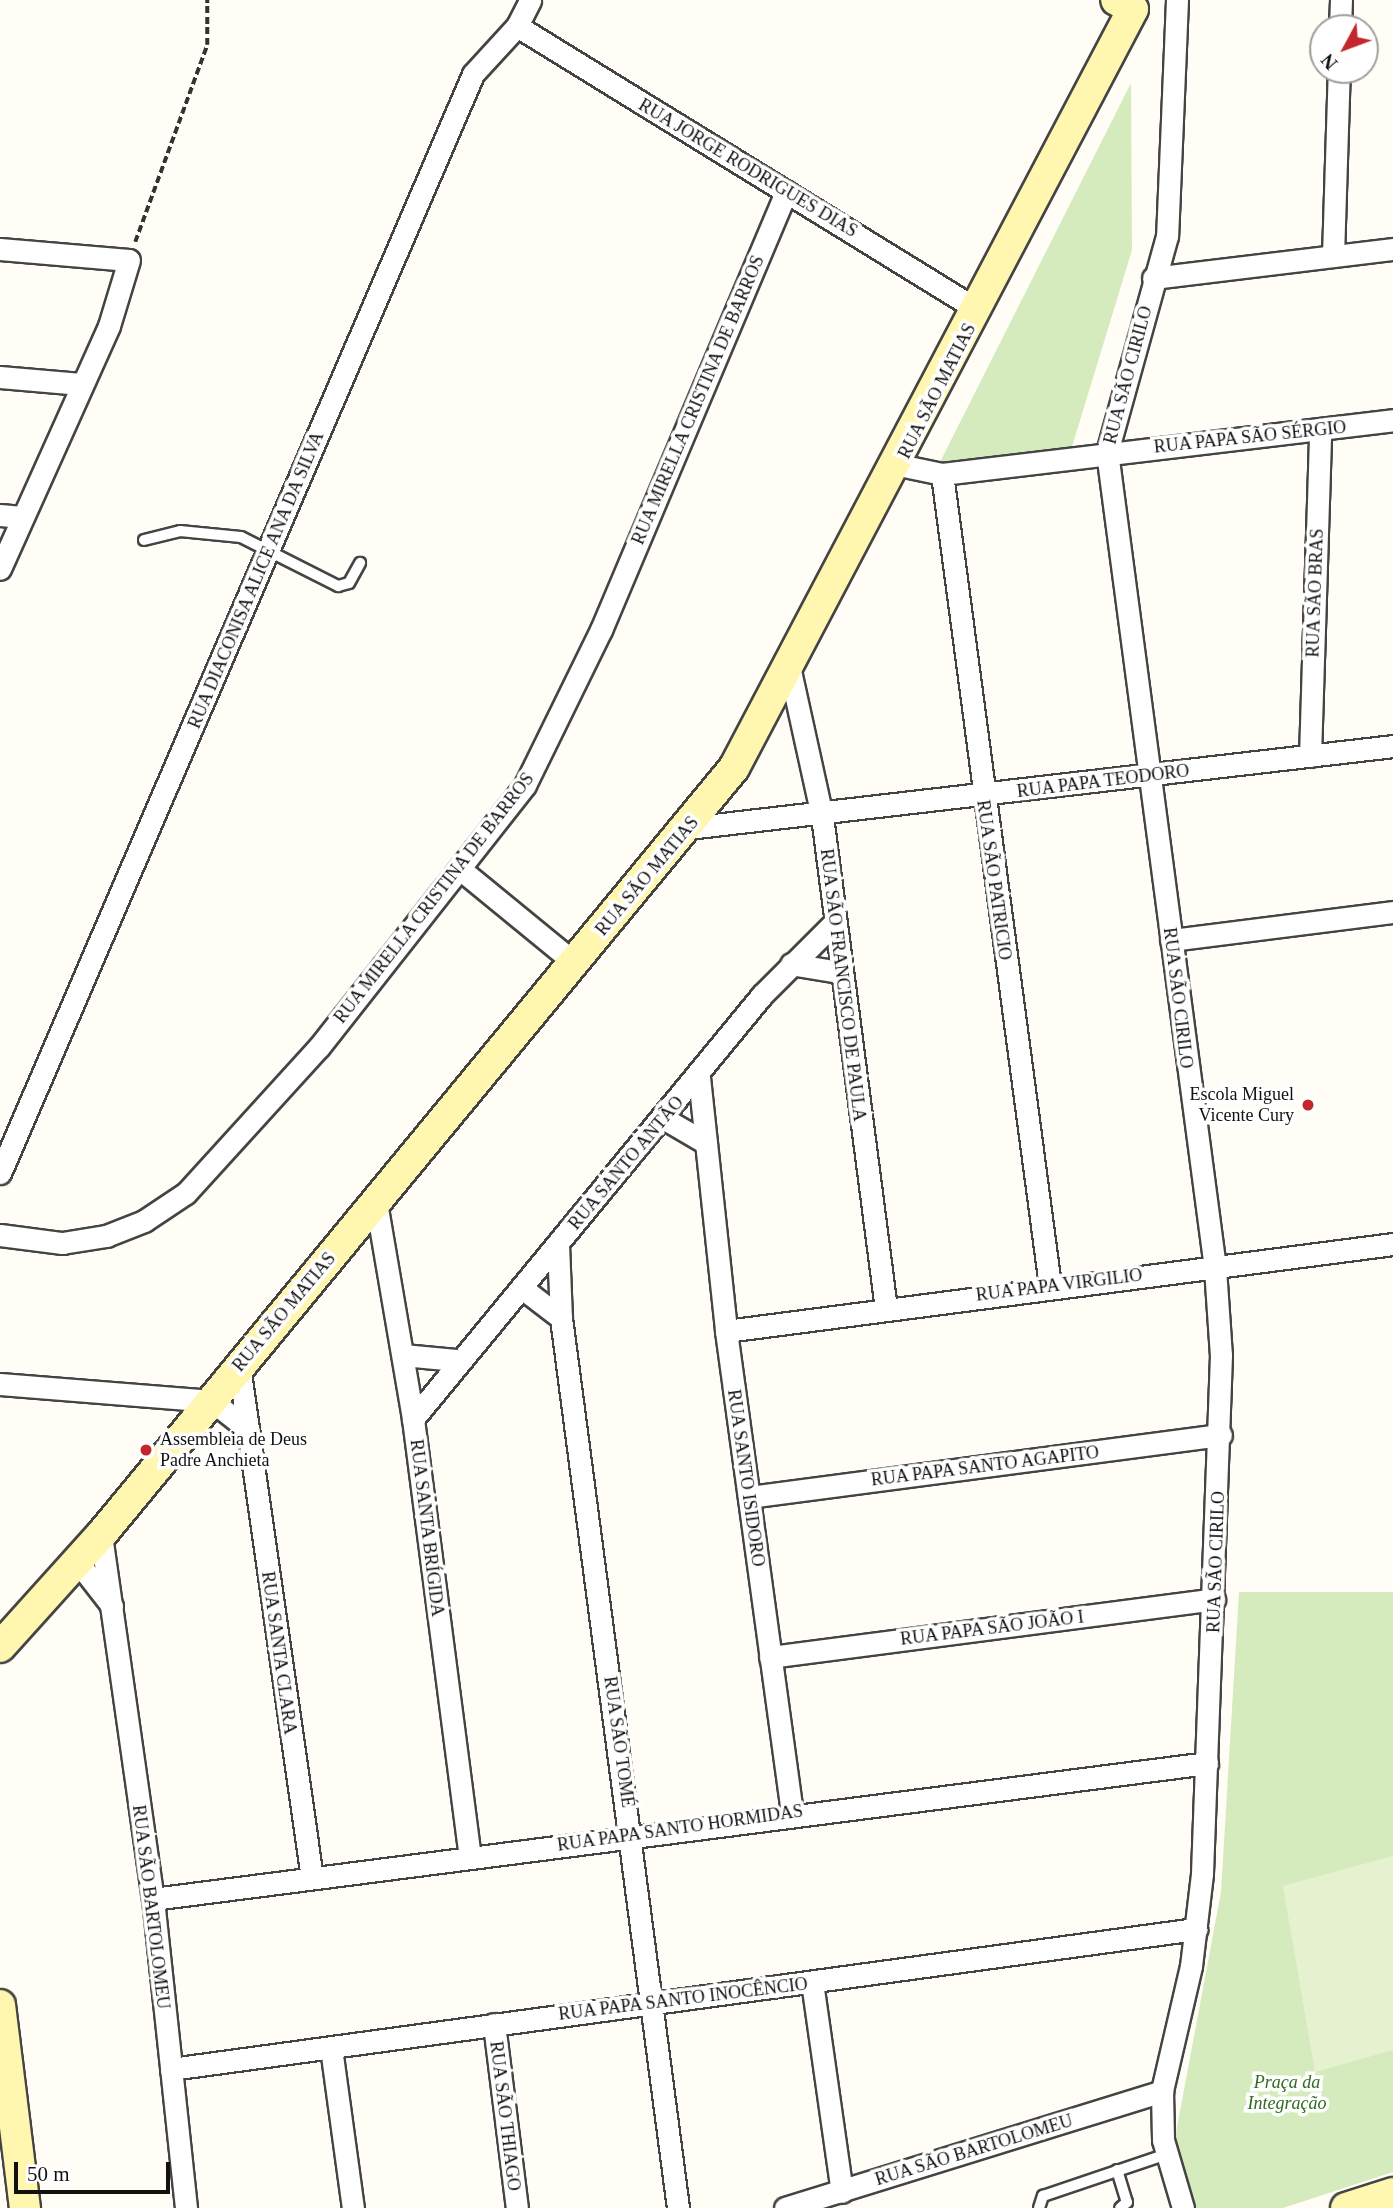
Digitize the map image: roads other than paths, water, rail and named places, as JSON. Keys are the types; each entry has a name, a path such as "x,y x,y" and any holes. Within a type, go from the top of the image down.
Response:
{"street":[{"name":"RUA DIACONISA ALICE ANA DA SILVA","path":"0,1172 472,74 517,26 530,0"},
{"name":"RUA SÃO CIRILO","path":"1177,0 1167,236 1153,278 1107,452 1215,1268 1221,1435 1208,1763 1196,1929 1162,2091 1167,2154 1183,2208"},
{"name":"RUA SÃO MATIAS","path":"0,1647 101,1535 688,828 734,768 899,465 1129,3"},
{"name":"RUA JORGE RODRIGUES DIAS","path":"517,26 978,310"},
{"path":"1333,256 1339,84"},
{"name":"RUA MIRELLA CRISTINA DE BARROS","path":"0,1236 62,1242 106,1236 186,1193 319,1047 460,869 545,750 786,191"},
{"path":"0,249 129,260 82,384 0,569"},
{"path":"1153,278 1393,249"},
{"path":"0,377 82,384"},
{"name":"RUA PAPA SÃO SÉRGIO","path":"899,465 942,474 1107,452 1393,420"},
{"name":"RUA SÃO BRAS","path":"1310,756 1320,430"},
{"name":"RUA SÃO PATRICIO","path":"942,474 982,797 1050,1286"},
{"path":"0,515 22,517"},
{"name":"RUA SÃO FRANCISCO DE PAULA","path":"789,666 822,816 840,972 886,1306"},
{"name":"RUA PAPA TEODORO","path":"688,828 822,816 1393,746"},
{"path":"460,869 575,964"},
{"path":"1171,940 1393,912"},
{"name":"RUA SANTO ANTÃO","path":"413,1419 456,1360 522,1288 792,964 834,923"},
{"path":"792,964 840,972"},
{"name":"RUA SANTO ISIDORO","path":"699,1077 726,1331 792,1812"},
{"path":"663,1118 706,1143"},
{"name":"RUA SANTA BRÍGIDA","path":"376,1202 413,1419 470,1855"},
{"name":"RUA SÃO TOMÉ","path":"558,1244 561,1318 654,2004 678,2208"},
{"name":"RUA PAPA VIRGILIO","path":"726,1331 886,1306 1215,1268 1393,1244"},
{"path":"522,1288 561,1318"},
{"path":"403,1355 456,1360"},
{"name":"RUA SANTA CLARA","path":"239,1366 245,1427 312,1878"},
{"path":"0,1384 212,1401 245,1427"},
{"name":"RUA PAPA SANTO AGAPITO","path":"749,1497 1221,1435"},
{"name":"RUA SÃO BARTOLOMEU","path":"101,1535 153,1899 186,2208"},
{"name":"RUA SÃO BARTOLOMEU","path":"77,1561 112,1606"},
{"name":"RUA PAPA SÃO JOÃO I","path":"770,1657 1214,1599"},
{"name":"RUA PAPA SANTO HORMIDAS","path":"153,1899 470,1855 632,1838 792,1812 1208,1763"},
{"name":"RUA PAPA SANTO INOCÊNCIO","path":"171,2069 1196,1929"},
{"path":"812,1982 842,2192"},
{"path":"0,2005 25,2208"},
{"name":"RUA SÃO THIAGO","path":"494,2024 517,2208"},
{"path":"331,2048 353,2208"},
{"name":"RUA SÃO BARTOLOMEU","path":"785,2208 1162,2091"},
{"path":"1346,2208 1393,2193"}],"lane":[{"path":"144,540 204,533 241,537 338,586 349,583 360,563"},
{"path":"1039,2208 1043,2196 1167,2154"},
{"path":"1117,2170 1127,2202 1120,2208"}],"place":[{"name":"Escola Miguel Vicente Cury","path":"1308,1105"},
{"name":"Assembleia de Deus Padre Anchieta","path":"146,1450"}],"park label":[{"name":"Praça da Integração","path":"1287,2093"}]}
